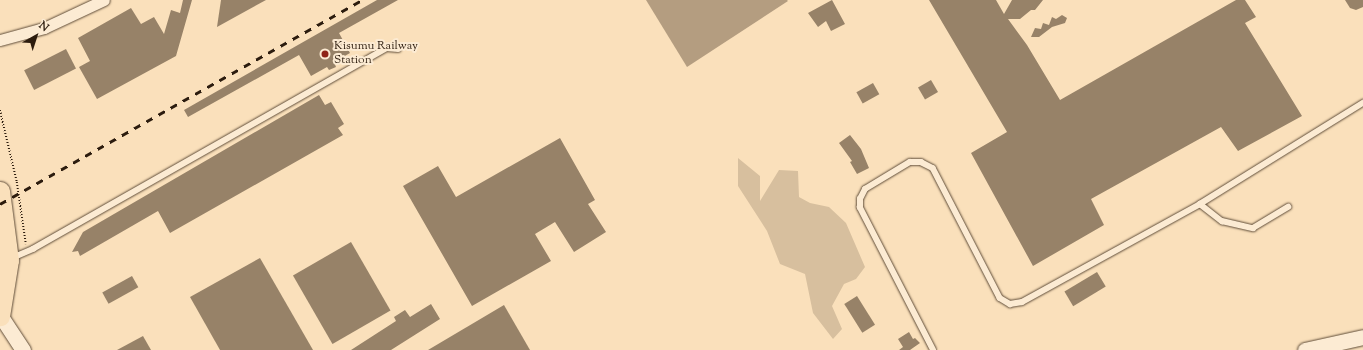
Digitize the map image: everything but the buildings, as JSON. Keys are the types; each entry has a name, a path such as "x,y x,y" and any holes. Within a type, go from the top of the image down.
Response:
{"highway":[{"path":"0,191 4,260 0,315"}],"main road":[{"path":"0,315 23,350"},
{"path":"1305,350 1363,337"}],"street":[{"path":"0,40 44,28 104,0"}],"lane":[{"path":"4,260 27,252 387,48 398,49"},
{"path":"933,350 860,208 860,199 865,189 910,162 921,162 933,168 1000,298 1010,304 1022,302 1200,204 1363,103"},
{"path":"1200,204 1222,221 1253,228 1288,207"}],"path":[{"path":"0,110 17,182 27,252"}],"shaded area":[{"path":"646,0 787,0 788,1 687,67"},
{"path":"738,158 760,176 760,201 779,170 798,171 799,197 810,203 829,207 846,223 865,267 856,279 844,284 832,306 842,329 833,339 813,313 805,274 780,264 767,231 738,186"}],"railway":[{"path":"0,204 362,0"}],"place":[{"name":"Kisumu Railway Station","path":"325,54"}]}
